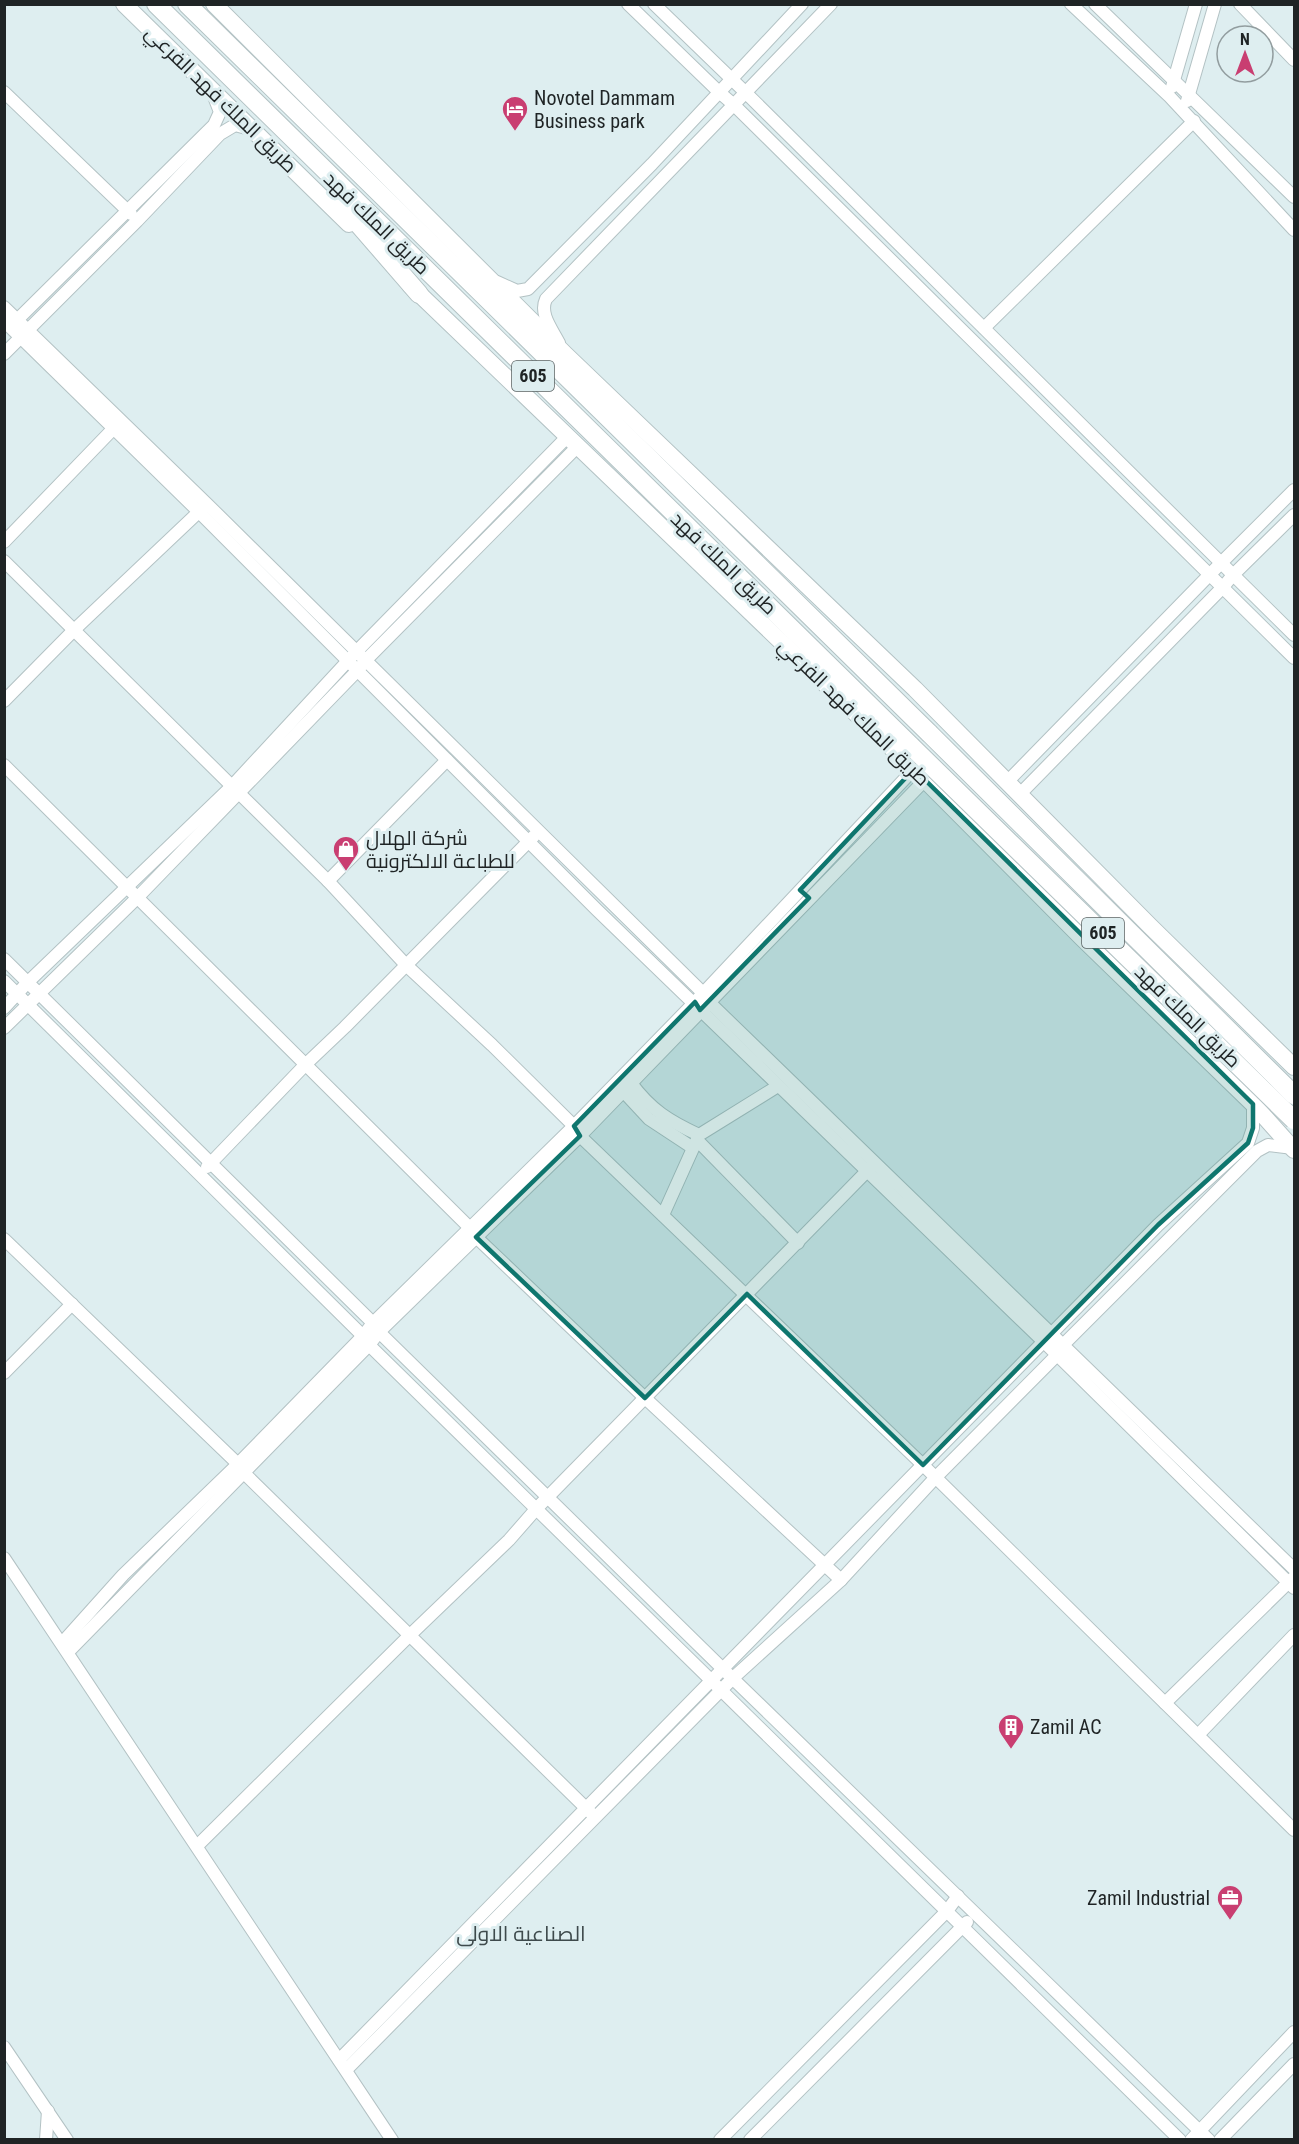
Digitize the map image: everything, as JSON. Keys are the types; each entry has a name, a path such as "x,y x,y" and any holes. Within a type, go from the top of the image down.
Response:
{"highway":[{"name":"طريق الملك فهد","path":"156,4 250,99 1294,1120"},
{"name":"طريق الملك فهد","path":"187,4 1294,1095"},
{"path":"250,99 419,294"}],"main road":[{"name":"طريق الملك فهد الفرعي","path":"124,4 419,294 920,774 1082,938 1253,1104 1294,1149"},
{"path":"214,4 566,354 915,689 1150,926 1294,1066"},
{"path":"1082,938 1166,1009 1190,1026 1207,1029 1221,1023 1224,1013 1219,1005 1150,926"}],"street":[{"path":"628,4 1212,574 1294,658"},
{"path":"654,4 1294,635"},
{"path":"492,280 517,291 528,289 652,164 802,4"},
{"path":"566,354 543,313 546,299 831,4"},
{"path":"1071,4 1194,121 1294,230"},
{"path":"1095,4 1294,196"},
{"path":"1170,97 1196,4"},
{"path":"1184,111 1215,4"},
{"path":"1240,4 1294,60"},
{"path":"9,325 214,125 220,112 210,87"},
{"path":"4,92 137,221"},
{"path":"984,328 1194,121"},
{"path":"4,354 220,134 235,125 252,130"},
{"path":"4,307 9,325 24,333 538,831 702,1002 778,1086 871,1167"},
{"path":"24,333 113,429 203,508 347,661"},
{"path":"4,542 113,429"},
{"path":"4,1028 137,898 347,661 360,660 467,539 572,442"},
{"path":"4,1008 126,887 231,791 360,660 476,549 572,442"},
{"path":"1008,781 1294,490"},
{"path":"4,701 73,631 203,508"},
{"path":"1019,795 1294,515"},
{"path":"467,539 476,549"},
{"path":"4,561 231,791 327,881 406,966 492,1045 577,1131 936,1477 1294,1830"},
{"path":"360,660 447,760 528,841 702,1002 1049,1338 1292,1582 1165,1703"},
{"path":"327,881 447,760"},
{"path":"4,765 473,1233 841,1581"},
{"path":"64,1648 123,1575 241,1468 366,1341 376,1328 577,1131 920,774"},
{"path":"199,1174 538,831"},
{"path":"115,898 137,898"},
{"path":"4,959 376,1328 958,1896 1200,2136 1294,2032"},
{"path":"4,981 366,1341 1180,2139"},
{"path":"577,1131 627,1087 702,1002"},
{"path":"663,1215 696,1141 778,1086"},
{"path":"627,1087 649,1119 696,1141 798,1243"},
{"path":"342,2065 728,1674 825,1566 923,1465 1158,1226 1248,1143 1253,1128 1253,1104"},
{"path":"728,1674 841,1581 936,1477 1169,1237 1257,1151 1268,1145 1294,1149"},
{"path":"197,1846 509,1540 537,1508 871,1167"},
{"path":"1158,1226 1169,1237"},
{"path":"4,1239 241,1468 591,1813"},
{"path":"4,1373 72,1304"},
{"path":"1060,1349 1294,1569"},
{"path":"991,1397 1003,1409"},
{"path":"4,1558 392,2139"},
{"path":"1198,1735 1294,1635"},
{"path":"720,2139 947,1911 958,1896"},
{"path":"750,2139 975,1913"},
{"path":"4,2047 68,2139"},
{"path":"1220,2139 1294,2064"},
{"path":"753,2107 771,2119"},
{"path":"46,2139 48,2111"}],"highlighted area":[{"path":"914,769 1253,1104 1253,1128 1248,1143 1158,1225 923,1465 747,1294 645,1398 476,1237 580,1136 574,1126 695,1002 700,1010 809,898 800,890"}],"place":[{"name":"Novotel Dammam Business park","path":"515,132"},
{"name":"شركة الهلال للطباعة الالكترونية","path":"346,872"},
{"name":"Zamil AC","path":"1011,1750"},
{"name":"Zamil Industrial","path":"1230,1921"}],"district":[{"name":"الصناعية الاولى","path":"521,1934"}]}
